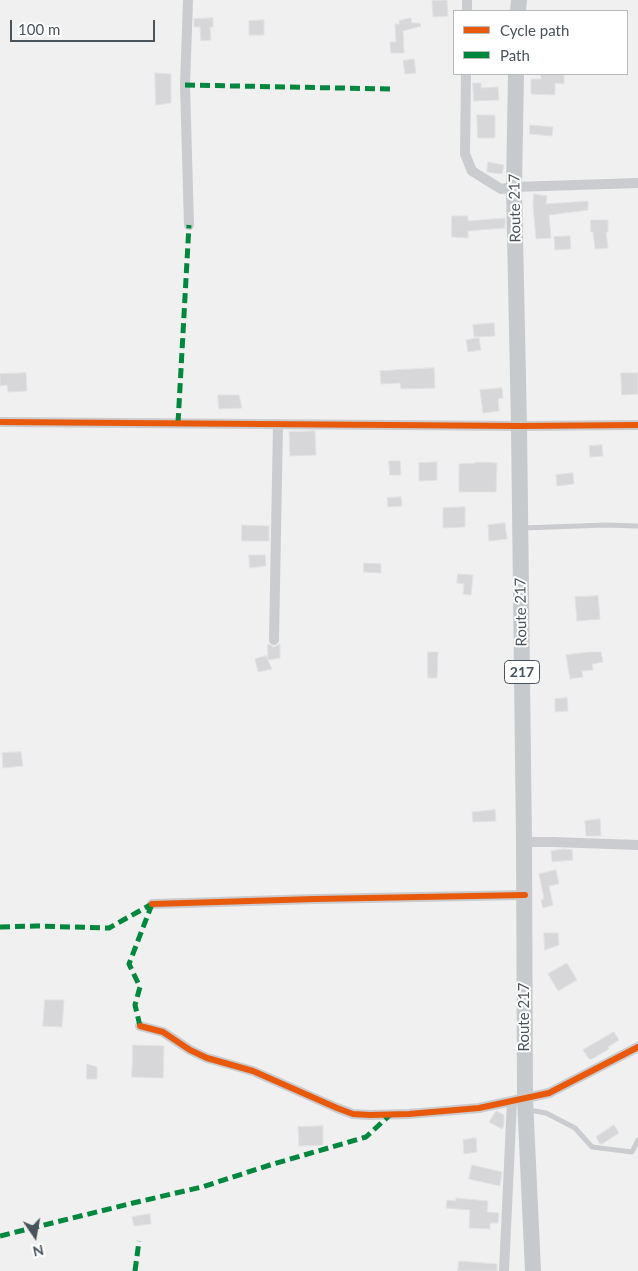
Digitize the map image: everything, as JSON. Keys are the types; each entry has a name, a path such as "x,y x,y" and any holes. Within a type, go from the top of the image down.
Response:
{"main road":[{"name":"Route 217","path":"516,75 514,187 525,895 521,1103 533,1271"}],"street":[{"path":"188,0 185,85 189,225"},
{"path":"466,75 465,154 472,171 501,189 638,182"},
{"path":"0,422 519,426 638,425"},
{"path":"274,640 278,424"},
{"path":"524,842 638,844"},
{"path":"152,904 525,895"},
{"path":"140,1026 163,1032 190,1050 207,1058 253,1071 353,1114 370,1115 443,1112 521,1103 549,1093 638,1047"},
{"path":"504,1271 521,1103"}],"lane":[{"path":"520,528 606,525 637,526"},
{"path":"521,1103 575,1128 592,1147 632,1152 638,1140"}],"building":[{"path":"447,0 448,16 433,17 432,1"},
{"path":"213,18 213,27 210,27 211,40 201,41 200,27 194,27 194,19"},
{"path":"411,18 412,23 420,23 421,26 403,31 404,53 391,53 390,42 396,42 395,24 400,24 399,21"},
{"path":"264,20 264,35 249,35 249,21"},
{"path":"414,59 416,73 405,74 403,61"},
{"path":"155,73 171,74 171,103 156,105"},
{"path":"541,75 564,75 564,84 555,83 555,95 531,94 531,79 541,79"},
{"path":"473,83 481,83 481,88 498,87 499,100 474,101"},
{"path":"477,115 495,115 495,138 478,138"},
{"path":"530,125 553,127 552,136 530,134"},
{"path":"488,162 504,165 502,174 487,172"},
{"path":"534,194 547,196 546,204 588,201 588,210 549,215 551,238 536,239 533,206"},
{"path":"452,216 468,216 468,221 505,218 505,228 468,231 468,238 452,237"},
{"path":"591,220 608,220 608,232 606,232 608,248 595,249 593,232 591,232"},
{"path":"570,236 571,249 555,250 554,237"},
{"path":"494,323 495,336 474,337 473,325"},
{"path":"479,338 481,350 468,352 466,340"},
{"path":"434,368 435,388 401,389 400,383 381,384 380,371"},
{"path":"26,373 27,391 8,392 7,385 0,386 0,374"},
{"path":"621,373 638,373 638,394 622,395"},
{"path":"502,388 503,398 498,399 499,411 483,413 480,390"},
{"path":"218,395 239,395 242,408 219,409"},
{"path":"315,431 316,455 290,456 289,432"},
{"path":"602,445 603,456 590,457 589,446"},
{"path":"389,461 400,461 401,475 390,475"},
{"path":"437,462 437,480 419,481 419,463"},
{"path":"476,462 497,463 496,492 459,492 459,464"},
{"path":"573,473 574,484 557,486 556,475"},
{"path":"401,497 402,506 388,507 387,498"},
{"path":"465,507 465,527 443,528 443,508"},
{"path":"505,523 507,539 489,541 488,525"},
{"path":"242,525 269,526 269,541 242,541"},
{"path":"249,555 265,555 266,566 250,568"},
{"path":"364,563 381,564 381,573 364,572"},
{"path":"458,574 473,575 471,595 463,594 464,584 457,583"},
{"path":"598,596 600,619 577,621 575,597"},
{"path":"268,644 274,647 280,644 280,658 268,660"},
{"path":"428,652 438,652 437,678 428,678"},
{"path":"601,652 603,662 592,664 593,670 582,671 583,677 570,679 566,655"},
{"path":"266,656 272,669 258,672 255,659"},
{"path":"567,698 568,711 555,712 555,699"},
{"path":"21,752 23,766 3,768 2,753"},
{"path":"495,810 496,821 473,822 472,812"},
{"path":"600,819 601,836 586,836 585,821"},
{"path":"572,850 573,860 552,862 551,851"},
{"path":"556,870 559,884 549,886 553,905 543,908 541,900 544,899 539,874"},
{"path":"544,933 558,933 559,945 545,950"},
{"path":"567,963 577,980 558,991 548,974"},
{"path":"45,1000 64,1000 62,1027 43,1026"},
{"path":"614,1032 619,1040 608,1047 609,1049 589,1059 583,1050"},
{"path":"133,1045 164,1046 163,1078 132,1077"},
{"path":"87,1064 97,1067 97,1079 87,1079"},
{"path":"497,1111 504,1115 502,1129 489,1122"},
{"path":"614,1125 619,1133 600,1144 596,1137"},
{"path":"323,1126 323,1145 299,1146 298,1127"},
{"path":"476,1138 477,1152 464,1154 463,1140"},
{"path":"472,1165 502,1172 500,1186 469,1179"},
{"path":"456,1198 488,1201 487,1212 499,1213 498,1223 490,1223 490,1229 469,1228 470,1210 446,1208 447,1200 456,1201"},
{"path":"150,1214 151,1224 134,1226 132,1217"},
{"path":"459,1261 497,1264 497,1271 458,1271"}],"marked path":[{"path":"185,85 390,89"},
{"path":"178,423 189,225"},
{"path":"0,927 109,928 152,904"},
{"path":"140,1026 135,1005 140,987 129,964 152,904"},
{"path":"0,1236 202,1187 366,1137 391,1114"},
{"path":"135,1271 139,1241"}],"cycle path":[{"path":"0,422 519,426 638,425"},
{"path":"152,904 525,895"},
{"path":"140,1026 163,1032 190,1050 207,1058 253,1071 353,1114 370,1115 409,1114 479,1108 549,1093 638,1047"}]}
